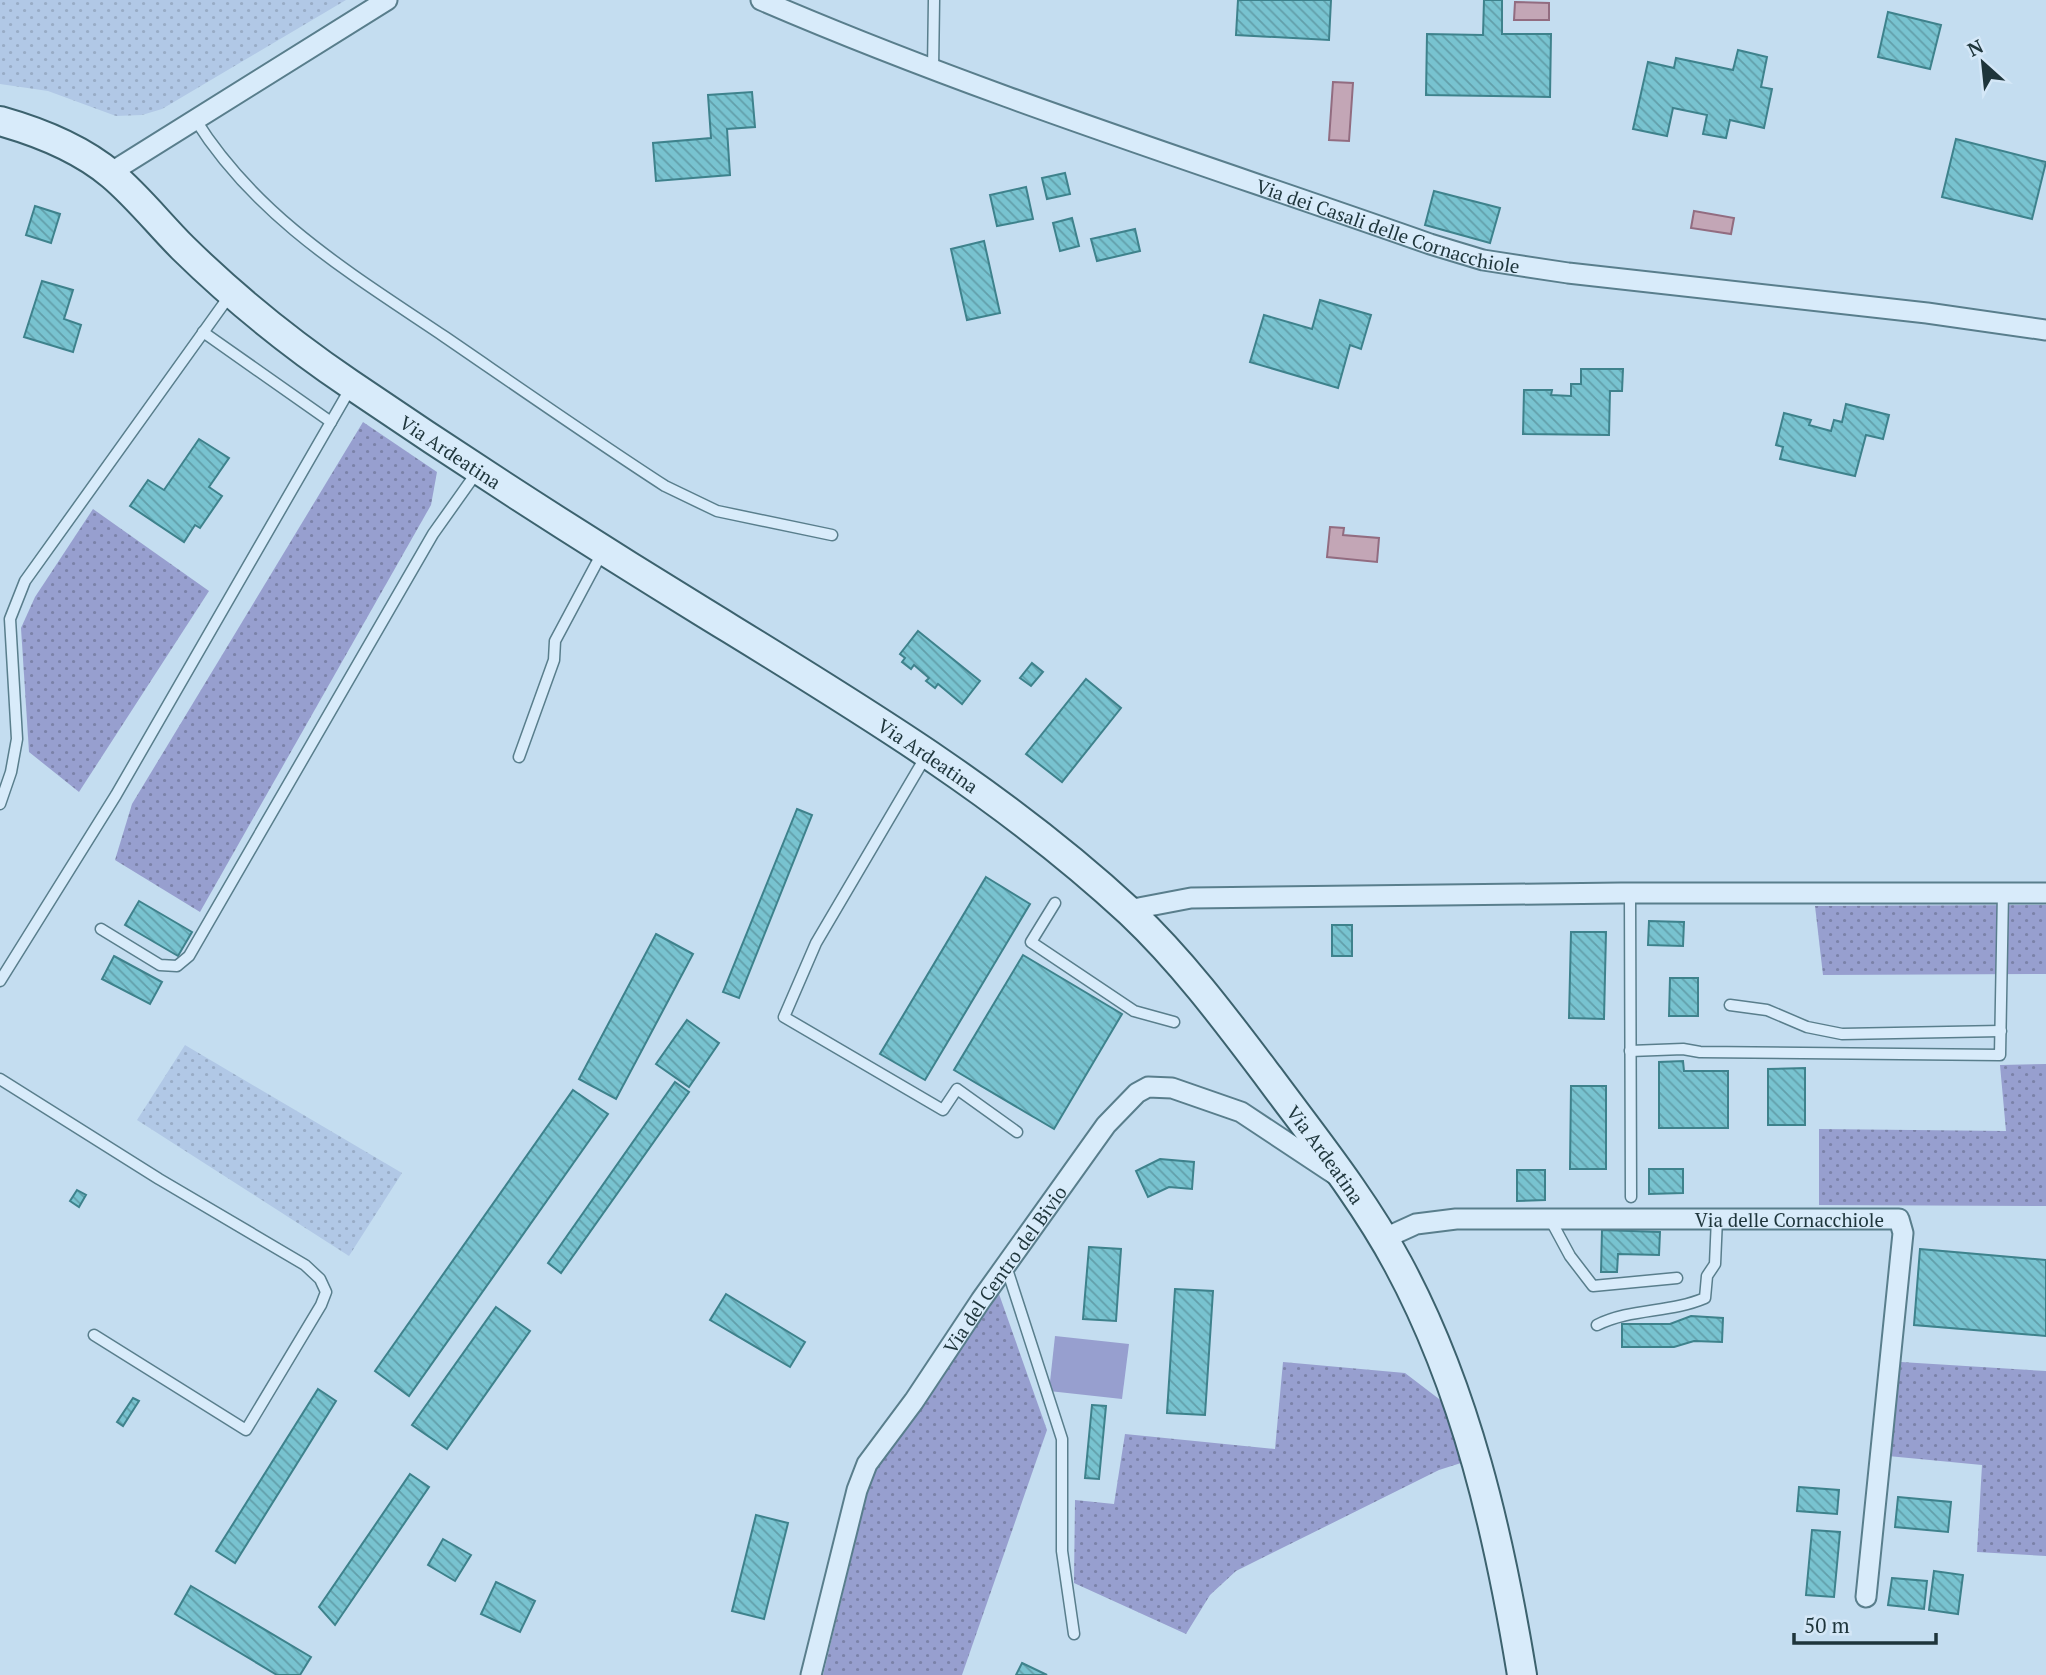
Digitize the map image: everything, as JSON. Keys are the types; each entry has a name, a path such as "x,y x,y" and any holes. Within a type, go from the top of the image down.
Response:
{"main road":[{"name":"Via Ardeatina","path":"0,121 61,143 110,173 183,248 278,333 352,386 604,551 928,752 1128,910 1200,988 1346,1181 1383,1239 1421,1309 1454,1394 1497,1543 1522,1675"}],"street":[{"path":"110,173 194,118 387,0"},
{"name":"Via dei Casali delle Cornacchiole","path":"761,0 933,70 1430,244 1483,260 1568,273 1902,310 2046,330"},
{"path":"1128,910 1191,898 1629,893 2046,893"},
{"name":"Via del Centro del Bivio","path":"811,1675 857,1490 867,1464 914,1401 1106,1125 1132,1096 1148,1087 1191,1093 1241,1112 1346,1181"},
{"name":"Via delle Cornacchiole","path":"1383,1239 1409,1226 1434,1220 1890,1217 1902,1224 1866,1597"}],"lane":[{"path":"933,70 934,0"},
{"path":"194,118 219,157 252,194 317,250 642,471 718,511 832,535"},
{"path":"0,804 11,772 17,739 9,632 14,602 25,581 232,293"},
{"path":"203,332 331,422"},
{"path":"0,981 116,795 352,386"},
{"path":"101,929 160,965 177,966 189,956 433,534 479,469"},
{"path":"519,757 554,660 555,641 604,551"},
{"path":"928,752 816,943 784,1017 943,1110 957,1089 1017,1132"},
{"path":"1630,1051 1683,1049 1700,1052 2000,1055 2003,892"},
{"path":"1629,893 1630,1197"},
{"path":"1055,903 1031,942 1134,1011 1174,1022"},
{"path":"1730,1005 1767,1010 1807,1027 1842,1034 2001,1031"},
{"path":"0,1079 159,1179 305,1265 320,1279 326,1292 321,1305 246,1430 94,1335"},
{"path":"1550,1218 1570,1256 1593,1286 1677,1278"},
{"path":"1597,1325 1620,1313 1650,1313 1685,1307 1705,1298 1707,1276 1715,1264 1717,1218"},
{"path":"1006,1266 1062,1439 1062,1551 1074,1634"}],"shaded area":[{"path":"0,0 346,0 162,109 142,115 116,116 48,91 0,84"},
{"path":"1515,2 1549,3 1549,20 1514,20"},
{"path":"1333,82 1353,83 1349,141 1329,140"},
{"path":"1694,211 1734,218 1731,234 1691,228"},
{"path":"363,422 437,472 431,505 200,912 115,860 132,804"},
{"path":"93,509 209,591 79,792 29,752 21,628 35,597"},
{"path":"1330,527 1344,528 1343,535 1379,538 1377,562 1327,557"},
{"path":"2046,905 2046,974 1823,975 1815,906"},
{"path":"185,1045 402,1173 349,1256 137,1120"},
{"path":"2046,1064 2046,1206 1819,1205 1819,1129 2006,1131 2000,1065"},
{"path":"999,1294 1047,1430 962,1675 823,1675 872,1473"},
{"path":"1055,1336 1129,1344 1122,1399 1049,1391"},
{"path":"1283,1362 1405,1373 1443,1402 1461,1463 1439,1470 1236,1571 1210,1595 1186,1634 1074,1583 1075,1500 1114,1504 1125,1434 1275,1449"},
{"path":"1901,1362 2046,1371 2046,1556 1977,1552 1982,1465 1888,1456"}],"building":[{"path":"1238,0 1331,0 1329,40 1236,35"},
{"path":"1484,0 1502,0 1502,34 1551,34 1550,97 1426,95 1427,34 1483,35"},
{"path":"1888,12 1941,25 1930,69 1878,57"},
{"path":"1738,50 1767,57 1761,87 1772,89 1764,128 1730,120 1726,138 1703,134 1707,115 1673,108 1667,136 1633,129 1648,62 1674,68 1676,58 1733,70"},
{"path":"752,92 755,127 727,129 730,175 656,181 653,143 711,138 708,95"},
{"path":"1956,139 2046,162 2032,219 1942,197"},
{"path":"1065,173 1070,194 1047,199 1042,178"},
{"path":"1026,187 1033,219 997,226 990,195"},
{"path":"1434,191 1500,208 1490,243 1425,225"},
{"path":"35,206 60,214 51,243 26,235"},
{"path":"1072,218 1079,246 1060,251 1053,223"},
{"path":"1135,229 1140,251 1097,261 1091,239"},
{"path":"984,241 1000,313 967,320 951,249"},
{"path":"42,281 73,290 64,319 81,325 73,352 24,337"},
{"path":"1320,300 1371,315 1361,349 1350,345 1338,388 1250,362 1264,315 1312,329"},
{"path":"1581,369 1623,369 1622,391 1610,391 1609,435 1523,434 1524,390 1552,390 1551,395 1571,396 1571,384 1581,384"},
{"path":"1846,404 1889,415 1883,439 1866,435 1855,476 1780,459 1783,447 1776,445 1784,413 1811,420 1809,425 1831,431 1834,420 1842,422"},
{"path":"199,439 229,458 209,487 222,496 200,528 195,525 184,542 130,506 148,480 164,490"},
{"path":"918,631 980,681 962,704 938,684 935,688 926,681 929,678 914,665 911,669 902,662 905,658 900,654"},
{"path":"1032,663 1043,672 1031,686 1020,678"},
{"path":"1086,679 1121,708 1062,782 1026,754"},
{"path":"797,809 812,815 739,998 723,992"},
{"path":"986,877 1030,904 925,1080 880,1054"},
{"path":"139,901 192,932 178,956 125,925"},
{"path":"1649,921 1684,922 1683,946 1648,945"},
{"path":"1332,925 1352,925 1352,956 1332,956"},
{"path":"1571,932 1606,932 1604,1019 1569,1018"},
{"path":"656,934 693,954 616,1099 579,1079"},
{"path":"1023,955 1122,1014 1054,1129 954,1070"},
{"path":"114,956 162,982 150,1004 102,979"},
{"path":"1670,978 1698,978 1698,1016 1669,1016"},
{"path":"687,1020 719,1043 689,1087 656,1064"},
{"path":"1683,1061 1684,1071 1728,1071 1728,1128 1659,1128 1659,1062"},
{"path":"1805,1068 1805,1125 1768,1125 1768,1069"},
{"path":"675,1082 689,1092 561,1273 548,1263"},
{"path":"1571,1086 1606,1086 1606,1169 1570,1169"},
{"path":"573,1090 608,1114 409,1396 375,1371"},
{"path":"1160,1159 1194,1162 1192,1189 1169,1187 1148,1197 1136,1171"},
{"path":"1649,1169 1683,1169 1683,1193 1649,1194"},
{"path":"1517,1170 1545,1170 1545,1200 1517,1201"},
{"path":"77,1190 86,1195 79,1207 70,1201"},
{"path":"1602,1230 1660,1232 1659,1255 1618,1254 1617,1272 1601,1272"},
{"path":"1089,1247 1121,1249 1116,1321 1083,1319"},
{"path":"1920,1249 2046,1260 2046,1336 1914,1325"},
{"path":"1175,1289 1213,1291 1205,1415 1167,1413"},
{"path":"726,1294 805,1342 790,1367 710,1320"},
{"path":"496,1307 530,1331 447,1449 412,1425"},
{"path":"1691,1316 1723,1318 1722,1342 1694,1341 1674,1347 1622,1347 1622,1324 1670,1324"},
{"path":"318,1389 336,1401 235,1563 216,1551"},
{"path":"133,1398 139,1401 123,1426 117,1422"},
{"path":"1092,1405 1106,1406 1099,1479 1085,1478"},
{"path":"410,1474 429,1487 335,1625 319,1607"},
{"path":"1799,1487 1839,1490 1837,1514 1797,1511"},
{"path":"1898,1497 1951,1502 1948,1532 1895,1527"},
{"path":"756,1515 788,1523 764,1619 732,1611"},
{"path":"1812,1530 1840,1532 1834,1597 1806,1595"},
{"path":"443,1539 471,1555 455,1581 428,1565"},
{"path":"1934,1571 1963,1575 1958,1614 1929,1610"},
{"path":"1892,1578 1927,1581 1924,1609 1888,1605"},
{"path":"496,1582 535,1601 520,1632 481,1614"},
{"path":"191,1586 311,1657 300,1675 277,1675 175,1614"},
{"path":"1022,1663 1047,1675 1016,1675"}]}
